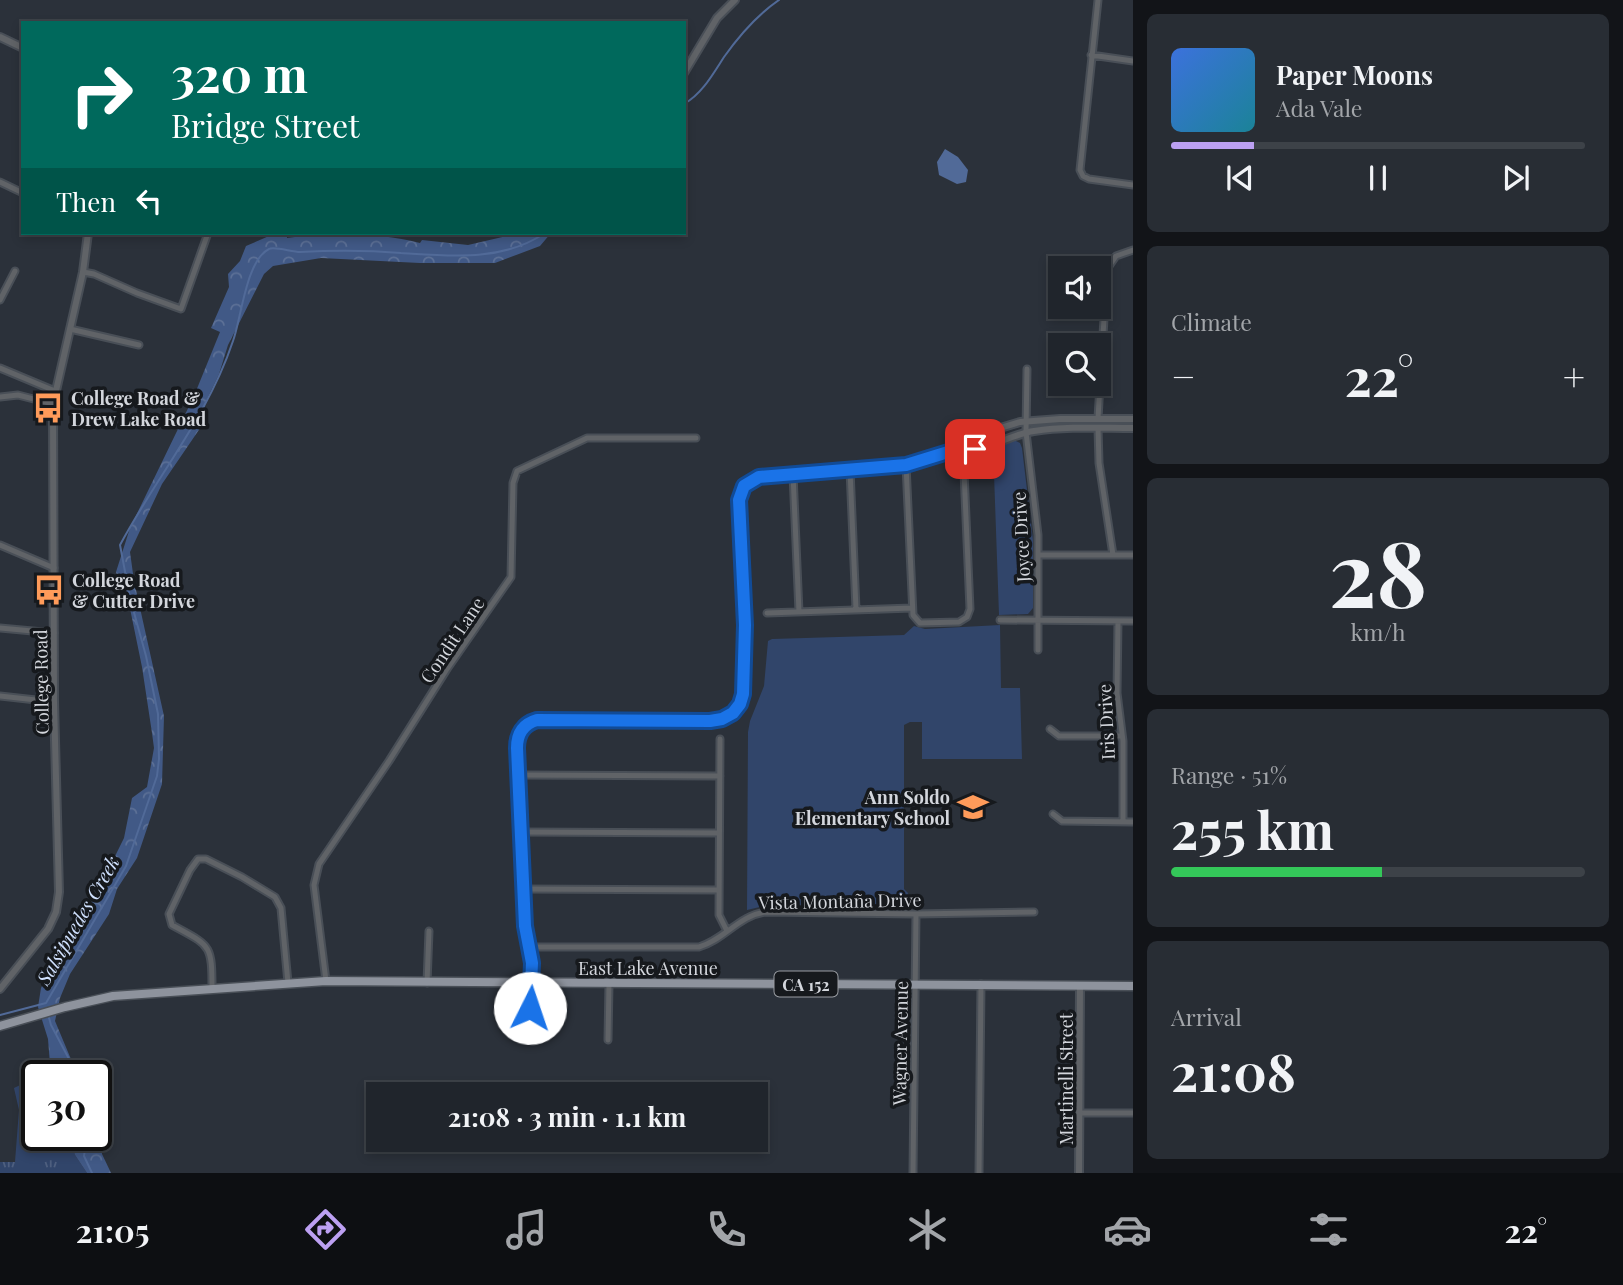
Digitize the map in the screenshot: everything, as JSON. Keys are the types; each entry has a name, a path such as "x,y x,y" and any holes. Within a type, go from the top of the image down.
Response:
{"main road":[{"name":"East Lake Avenue","path":"0,1026 113,996 326,981 1133,986"}],"street":[{"path":"686,70 717,18 735,0"},
{"path":"1098,0 1080,172 1089,179 1133,185"},
{"path":"0,37 21,47"},
{"path":"1091,55 1133,61"},
{"path":"0,182 21,192"},
{"name":"College Road","path":"0,989 47,929 56,912 60,878 54,702 53,404 83,272 88,235"},
{"path":"83,272 97,275 181,309 208,235"},
{"path":"1098,418 1107,269 1119,253 1133,250"},
{"path":"0,300 15,271"},
{"path":"69,329 139,345"},
{"path":"0,368 55,391"},
{"name":"Joyce Drive","path":"1027,369 1026,432 1038,555 1038,650"},
{"path":"0,397 18,395 53,404"},
{"path":"528,1032 532,963 525,926 519,735 534,721 714,721 736,711 743,694 745,641 740,496 744,486 753,479 906,465 960,448 968,440 1005,426 1026,422 1133,419"},
{"path":"1098,428 1099,463 1113,555"},
{"path":"960,448 970,450 1026,432 1133,428"},
{"name":"Condit Lane","path":"326,981 314,885 319,864 447,669 512,577 513,483 517,471 587,438 696,438"},
{"path":"906,465 914,617 918,622 959,622 970,612 964,472 960,448"},
{"path":"850,470 856,610"},
{"path":"793,474 799,612"},
{"path":"0,545 54,569"},
{"path":"1038,555 1133,555"},
{"path":"767,613 912,608"},
{"path":"1000,620 1133,621"},
{"name":"Iris Drive","path":"1118,621 1123,821"},
{"path":"0,628 54,633"},
{"path":"0,696 54,702"},
{"path":"1050,729 1059,736 1122,736"},
{"path":"720,739 719,915 727,931"},
{"path":"519,775 720,776"},
{"path":"1053,814 1062,821 1133,822"},
{"path":"521,832 719,833"},
{"path":"212,988 209,949 206,944 172,925 169,914 198,859 206,859 275,897 281,908 288,983"},
{"path":"523,889 719,890"},
{"name":"Vista Montaña Drive","path":"530,947 699,947 712,942 746,918 762,913 1034,912"},
{"name":"Wagner Avenue","path":"913,1173 916,914"},
{"path":"427,983 429,931"},
{"path":"608,1040 609,984"},
{"path":"979,1173 981,984"},
{"name":"Martinelli Street","path":"1079,1173 1080,986"},
{"path":"1079,1113 1133,1113"}],"green space":[{"path":"271,235 287,235 287,238 365,235 420,243 422,240 468,245 511,235 549,235 540,246 495,263 420,263 321,258 273,266 264,274 228,345 219,374 205,403 205,421 162,484 130,552 164,716 162,784 137,858 117,889 109,914 70,974 60,998 55,1021 71,1060 50,1060 48,1039 38,1007 41,988 58,956 84,919 124,838 132,798 147,787 154,748 142,667 126,589 121,588 116,572 130,528 194,396 220,332 211,328 229,287 228,274 240,261 246,246"},
{"path":"1014,440 1020,443 1022,448 1033,540 1033,608 1028,614 999,615 993,446"},
{"path":"1000,625 1001,688 1020,688 1022,759 922,759 922,722 904,725 904,889 908,893 906,905 768,905 747,910 748,732 764,686 768,641 904,635 914,626 925,629"},
{"path":"21,1085 21,1151 74,1151 87,1173 0,1173 0,1162 15,1162 19,1110 14,1088"},
{"path":"74,1151 102,1151 111,1173 87,1173"}],"shaded area":[{"path":"945,149 958,157 968,170 966,182 957,184 939,175 937,162"}],"waterway":[{"name":"Salsipuedes Creek","path":"686,103 702,89 749,26 779,0"},
{"name":"Salsipuedes Creek","path":"0,1015 46,1003 126,866 157,776 158,714 120,545 210,395 233,341 245,291 261,255 275,248 300,252 475,255 511,249 541,235"},
{"path":"48,1014 70,1060"},
{"path":"85,1151 84,1156 92,1173"}],"place":[{"name":"College Road & Drew Lake Road","path":"48,408"},
{"name":"College Road & Cutter Drive","path":"49,590"},
{"name":"Ann Soldo Elementary School","path":"973,807"}],"route":[{"path":"530,1008 533,970 525,926 517,748 523,728 537,720 710,721 729,716 738,708 743,694 745,625 739,500 744,486 759,477 906,465 961,448 975,449"}]}
